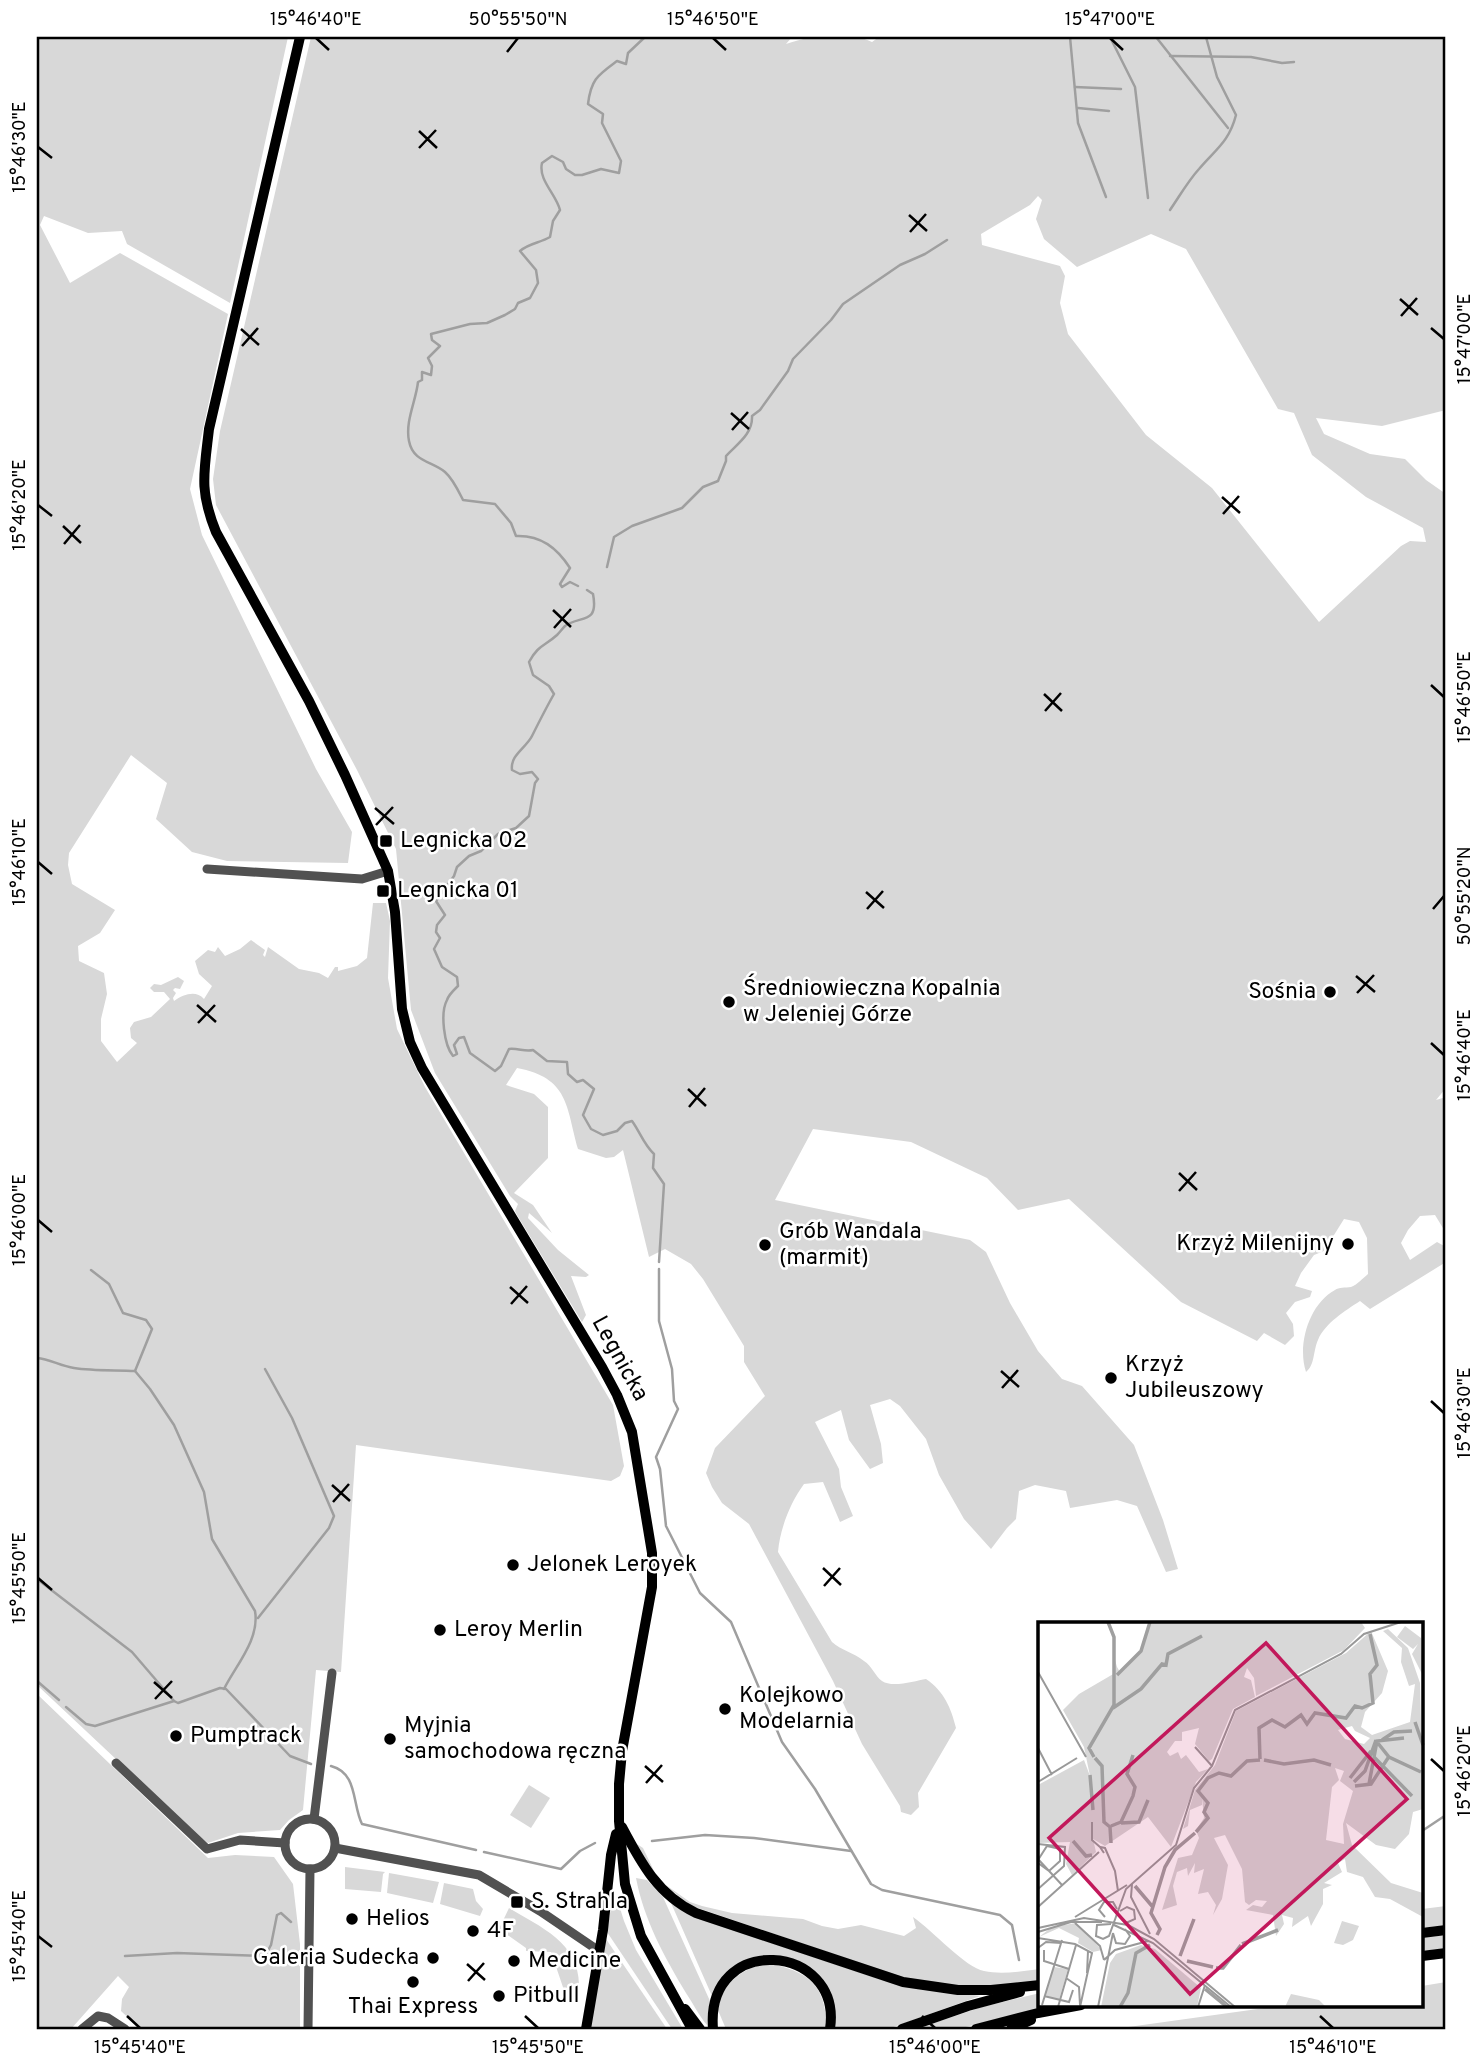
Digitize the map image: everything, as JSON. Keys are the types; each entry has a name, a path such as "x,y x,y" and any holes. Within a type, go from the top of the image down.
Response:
{"main road":[{"name":"Legnicka","path":"300,37 209,429 203,479 206,507 216,532 309,701 388,872 395,912 399,991 414,1051 602,1367 632,1432 653,1566 649,1608 620,1765 619,1821 625,1884 633,1916 651,1955 692,2029"},
{"path":"586,2029 603,1930 611,1855 619,1821"},
{"path":"619,1821 645,1868 660,1888 696,1913 903,1982 958,1990 1038,1987"},
{"path":"1424,1933 1446,1930"},
{"path":"1424,1956 1446,1953"},
{"path":"713,2029 715,1999 726,1980 741,1967 766,1959 792,1964 818,1981 831,2008 831,2029"},
{"path":"902,2029 968,2006 1038,1988"},
{"name":"Legnicka","path":"678,2001 700,2029"},
{"path":"976,2029 1070,2007"},
{"path":"1011,2029 1074,2007"}],"street":[{"path":"207,869 362,879 388,872"},
{"path":"314,1819 332,1673"},
{"path":"116,1763 205,1848 212,1850 240,1840 285,1843"},
{"path":"314,1819 328,1826 333,1833 335,1848 329,1861 310,1869 295,1864 285,1843 287,1835 298,1822 314,1819"},
{"path":"335,1848 479,1875 599,1951"},
{"path":"308,2029 310,1869"},
{"path":"577,1935 603,1930"},
{"path":"82,2029 98,2016 108,2018 125,2029"}],"shaded area":[{"path":"840,35 872,42 879,37 1446,37 1446,410 1382,426 1316,418 1324,434 1370,454 1405,459 1426,480 1446,494 1446,1088 1436,1100 1446,1097 1446,1233 1435,1215 1420,1216 1401,1243 1410,1260 1437,1242 1446,1247 1446,1262 1370,1309 1360,1301 1336,1318 1321,1334 1311,1366 1306,1372 1304,1338 1318,1305 1338,1288 1351,1287 1368,1274 1367,1238 1359,1222 1344,1219 1324,1251 1314,1255 1301,1273 1295,1286 1312,1291 1310,1297 1295,1302 1286,1313 1293,1324 1294,1336 1285,1345 1264,1333 1257,1341 1181,1302 1069,1199 1018,1210 987,1178 911,1142 813,1129 775,1200 970,1240 986,1252 1010,1303 1038,1351 1062,1379 1082,1386 1134,1445 1163,1520 1178,1569 1166,1572 1137,1506 1117,1500 1070,1508 1066,1491 1035,1485 1019,1491 1016,1519 991,1549 964,1519 939,1475 926,1439 900,1406 890,1399 870,1405 881,1444 883,1463 870,1469 849,1440 841,1410 815,1422 839,1469 841,1487 853,1516 840,1522 823,1482 804,1484 786,1516 778,1552 832,1642 867,1663 882,1681 897,1684 926,1679 946,1700 956,1728 918,1793 919,1807 911,1815 901,1812 900,1806 862,1744 833,1681 749,1524 722,1503 712,1487 706,1473 715,1448 765,1396 744,1362 744,1346 691,1264 665,1249 649,1257 623,1150 614,1157 606,1158 578,1149 567,1107 556,1087 547,1079 517,1068 506,1085 534,1094 548,1107 548,1158 514,1193 533,1205 552,1233 529,1213 528,1218 558,1250 589,1275 571,1276 586,1315 582,1322 517,1215 515,1211 518,1204 510,1196 435,1073 411,1010 396,849 216,505 213,479 220,431 311,37 792,37 786,44 818,36","holes":["1038,196 1042,200 1036,219 1044,239 1077,267 1151,234 1186,249 1278,409 1294,413 1312,455 1366,497 1423,528 1426,542 1410,541 1401,546 1319,622 1212,488 1146,435 1068,334 1060,303 1065,276 1060,266 982,245 981,234 1030,205"]},
{"path":"37,37 288,37 230,303 127,244 122,231 88,233 44,216 40,225 70,283 120,253 228,314 190,489 202,535 316,769 352,832 348,863 227,861 192,852 156,819 167,783 131,755 69,853 68,865 72,884 115,910 100,933 78,946 79,961 104,973 107,994 101,1019 101,1041 117,1062 137,1043 131,1038 130,1028 134,1022 151,1017 170,999 164,992 154,992 150,988 154,984 161,985 178,977 184,981 180,989 173,990 176,993 174,1001 190,994 204,999 212,986 199,974 195,961 208,950 215,952 218,947 225,956 251,940 265,950 265,957 268,947 299,969 319,973 328,978 335,967 338,967 338,971 357,966 367,958 373,903 386,903 390,921 388,978 397,1029 425,1087 613,1405 624,1466 620,1476 611,1481 356,1445 341,1672 316,1670 303,1810 280,1830 238,1833 208,1843 37,1685"},
{"path":"37,1694 208,1858 235,1855 274,1857 293,1884 300,1944 300,2029 140,2029 121,2011 122,1999 129,1987 118,1976 71,2029 37,2029"},
{"path":"529,1785 550,1798 531,1828 510,1815"},
{"path":"637,1844 643,1848 655,1873"},
{"path":"345,1867 385,1872 381,1892 345,1889"},
{"path":"389,1873 439,1882 433,1903 387,1893"},
{"path":"636,1878 647,1880 663,1897 710,2001 707,2025 656,1937"},
{"path":"444,1883 473,1889 476,1901 483,1909 480,1916 440,1904"},
{"path":"666,1885 690,1902 702,1906 732,1913 803,1919 838,1929 861,1925 904,1936 916,1928 913,1917 977,1968 998,1973 1038,1969 1038,1981 959,1986 904,1978 692,1906"},
{"path":"614,1889 636,1950 683,2029 672,2029 607,1932"},
{"path":"671,1903 709,1922 882,1980 980,1996 888,2029 835,2029 833,2003 823,1982 807,1967 787,1958 766,1955 745,1961 726,1974 712,1996"},
{"path":"1446,1906 1446,1925 1424,1928 1424,1909"},
{"path":"509,1908 545,1929 565,1947 577,1970 579,1985 574,1985 574,1989 579,1989 578,1997 566,1996 551,1952 526,1951 526,1948 499,1929"},
{"path":"1446,1935 1446,1948 1424,1951 1424,1938"},
{"path":"606,1939 667,2029 590,2029"},
{"path":"767,1963 794,1970 812,1982 823,2001 826,2029 726,2029 717,2008 724,1991 742,1973"},
{"path":"1446,1982 1446,2029 1114,2029 1272,2007 1424,2007 1424,1986"},
{"path":"1038,1993 1038,2007 1045,2007 958,2029 916,2029 982,2007"}],"waterway":[{"path":"578,586 570,582 562,587 560,584 570,568 565,561 541,540 516,536 511,523 495,504 463,500 445,472 414,453 409,441 408,426 418,382 422,380 422,372 431,375 432,366 428,358 440,346 432,340 431,334 470,324 487,323 505,315 515,309 518,303 530,298 538,283 536,270 520,251 550,237 553,221 560,210 545,181 542,163 552,156 563,162 566,169 575,175 601,169 619,173 621,161 602,123 603,114 588,104 589,96 593,83 600,74 617,61 626,64 628,53 645,37"},
{"path":"1070,37 1078,123 1106,197"},
{"path":"1110,37 1135,87 1148,198"},
{"path":"1156,37 1228,128"},
{"path":"1170,210 1195,174 1226,139 1236,115 1217,77 1206,37"},
{"path":"1170,56 1251,57 1282,63 1294,62"},
{"path":"1075,87 1121,89"},
{"path":"1078,108 1109,111"},
{"path":"607,567 614,537 632,526 682,508 703,487 718,481 726,456 747,433 752,416 760,410 788,371 793,359 843,304 900,265 947,240"},
{"path":"587,590 593,594 591,615 565,626 539,649 529,662 533,675 549,686 554,694 532,736 513,760 512,770 520,774 532,772 538,779 529,816 516,828 498,834 481,851 469,856 457,867 454,876 436,901 445,915 437,925 436,932 440,938 434,949 442,967 457,977 458,986 448,998 443,1021 445,1037 453,1056 457,1054 454,1045 459,1038 464,1037 470,1053 495,1071 501,1066 509,1049 533,1050 547,1061 567,1062 568,1074 577,1082 583,1080 594,1089 583,1115 591,1129 603,1135 617,1131 625,1123 632,1121 654,1154 653,1168 664,1184 659,1262"},
{"path":"659,1269 659,1321 672,1369 674,1401 678,1409 656,1457 660,1469 666,1526 700,1593 731,1622 782,1742 815,1789 871,1884 882,1890 1000,1915 1012,1925 1019,1960"},
{"path":"91,1270 109,1284 123,1313 146,1320 152,1329 135,1371"},
{"path":"37,1358 74,1368 135,1371 174,1425 204,1492 212,1539 255,1611 256,1621 251,1642 224,1689"},
{"path":"258,1618 329,1528 334,1516 292,1418 265,1369"},
{"path":"37,1579 132,1652 174,1701 178,1703 220,1688 226,1689 290,1756 311,1764"},
{"path":"37,1681 59,1700"},
{"path":"66,1707 86,1724 95,1726 174,1701"},
{"path":"331,1766 346,1775 350,1782 362,1824 476,1850"},
{"path":"1424,1830 1446,1815"},
{"path":"652,1841 705,1835 754,1838 851,1851"},
{"path":"484,1852 561,1869 580,1851 595,1843"},
{"path":"125,1956 177,1953 265,1956 271,1945 277,1915 281,1913 291,1922"}],"place":[{"name":"Legnicka 02","path":"386,841"},
{"name":"Legnicka 01","path":"383,891"},
{"name":"Sośnia","path":"1330,992"},
{"name":"Średniowieczna Kopalnia w Jeleniej Górze","path":"729,1002"},
{"name":"Krzyż Milenijny","path":"1348,1244"},
{"name":"Grób Wandala (marmit)","path":"765,1245"},
{"name":"Krzyż Jubileuszowy","path":"1111,1378"},
{"name":"Jelonek Leroyek","path":"513,1565"},
{"name":"Leroy Merlin","path":"440,1630"},
{"name":"Kolejkowo Modelarnia","path":"725,1709"},
{"name":"Pumptrack","path":"176,1736"},
{"name":"Myjnia samochodowa ręczna","path":"390,1739"},
{"name":"S. Strahla","path":"517,1902"},
{"name":"Helios","path":"352,1919"},
{"name":"4F","path":"473,1931"},
{"name":"Galeria Sudecka","path":"433,1958"},
{"name":"Medicine","path":"514,1961"},
{"name":"Thai Express","path":"413,1982"},
{"name":"Pitbull","path":"499,1996"}]}
